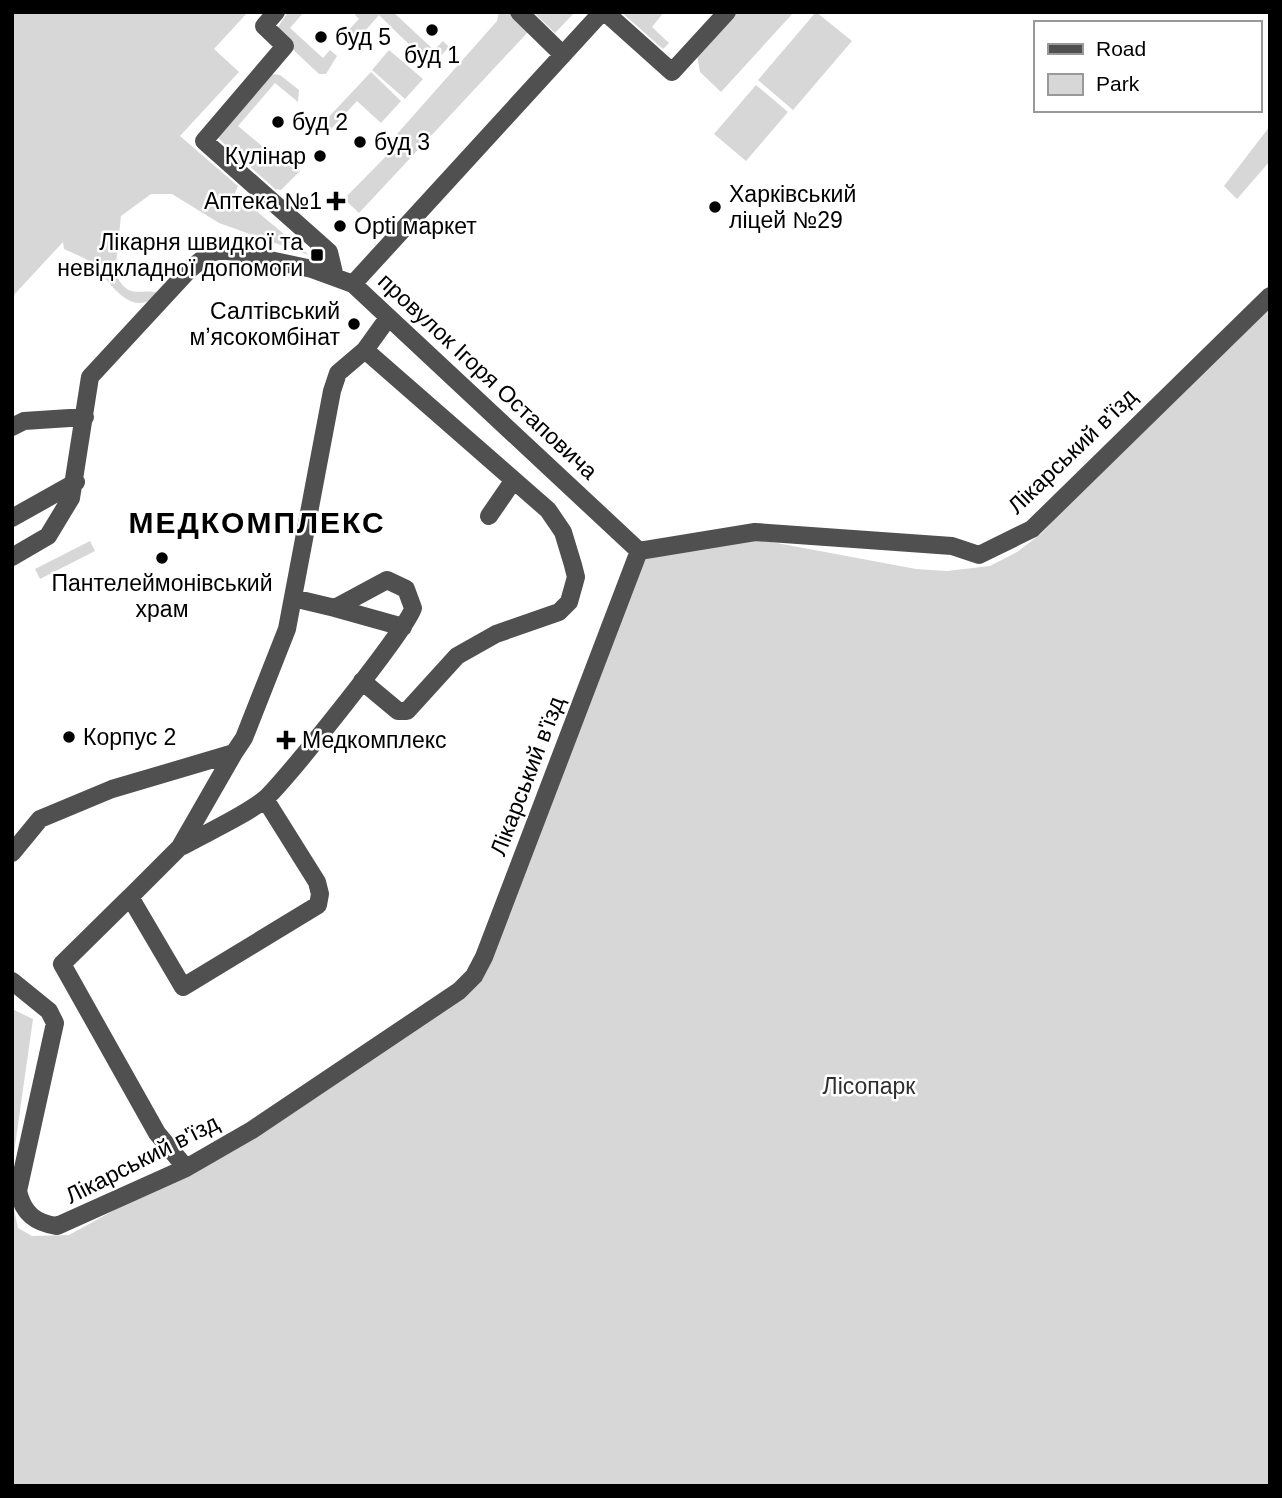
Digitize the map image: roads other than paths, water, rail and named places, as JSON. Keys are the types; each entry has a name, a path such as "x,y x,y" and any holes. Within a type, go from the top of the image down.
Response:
{"street":[{"path":"276,12 264,26 285,46 204,141 329,253 335,277"},
{"path":"519,12 564,55"},
{"path":"353,284 604,12 672,72 727,12"},
{"name":"провулок Ігоря Остаповича","path":"85,417 90,377 189,270 216,250 261,256 353,284 639,551"},
{"name":"Лікарський в'їзд","path":"12,981 48,1011 56,1031 18,1180 20,1203 35,1220 46,1224 68,1223 126,1193 186,1168 252,1130 459,991 474,976 639,551 755,532 952,546 979,555 1032,529 1270,296"},
{"path":"180,848 249,728 267,688 284,638 332,391 338,373 365,350 388,318"},
{"path":"362,681 398,711 407,711 457,656 496,634 559,612 569,602 576,577 563,532 548,510 365,350"},
{"path":"12,427 24,421 85,417 76,482 60,522 48,536 12,557"},
{"path":"489,516 513,481"},
{"path":"12,518 76,482"},
{"path":"186,1168 157,1133 62,964 180,848 265,799 362,681 413,613 406,589 392,580 382,581 335,608"},
{"path":"293,598 403,627"},
{"path":"14,848 40,819 112,789 234,753"},
{"path":"130,897 183,987 318,905 320,894 317,882 265,799"}],"place":[{"name":"буд 1","path":"432,30"},
{"name":"буд 5","path":"321,37"},
{"name":"буд 2","path":"278,122"},
{"name":"буд 3","path":"360,142"},
{"name":"Кулінар","path":"320,156"},
{"name":"Аптека №1","path":"336,201"},
{"name":"Харківський ліцей №29","path":"715,207"},
{"name":"Opti маркет","path":"340,226"},
{"name":"Лікарня швидкої та невідкладної допомоги","path":"317,255"},
{"name":"Салтівський мʼясокомбінат","path":"354,324"},
{"name":"Пантелеймонівський храм","path":"162,558"},
{"name":"Корпус 2","path":"69,737"},
{"name":"Медкомплекс","path":"286,740"}],"district":[{"name":"МЕДКОМПЛЕКС","path":"257,523"}],"park label":[{"name":"Лісопарк","path":"869,1086"}]}
